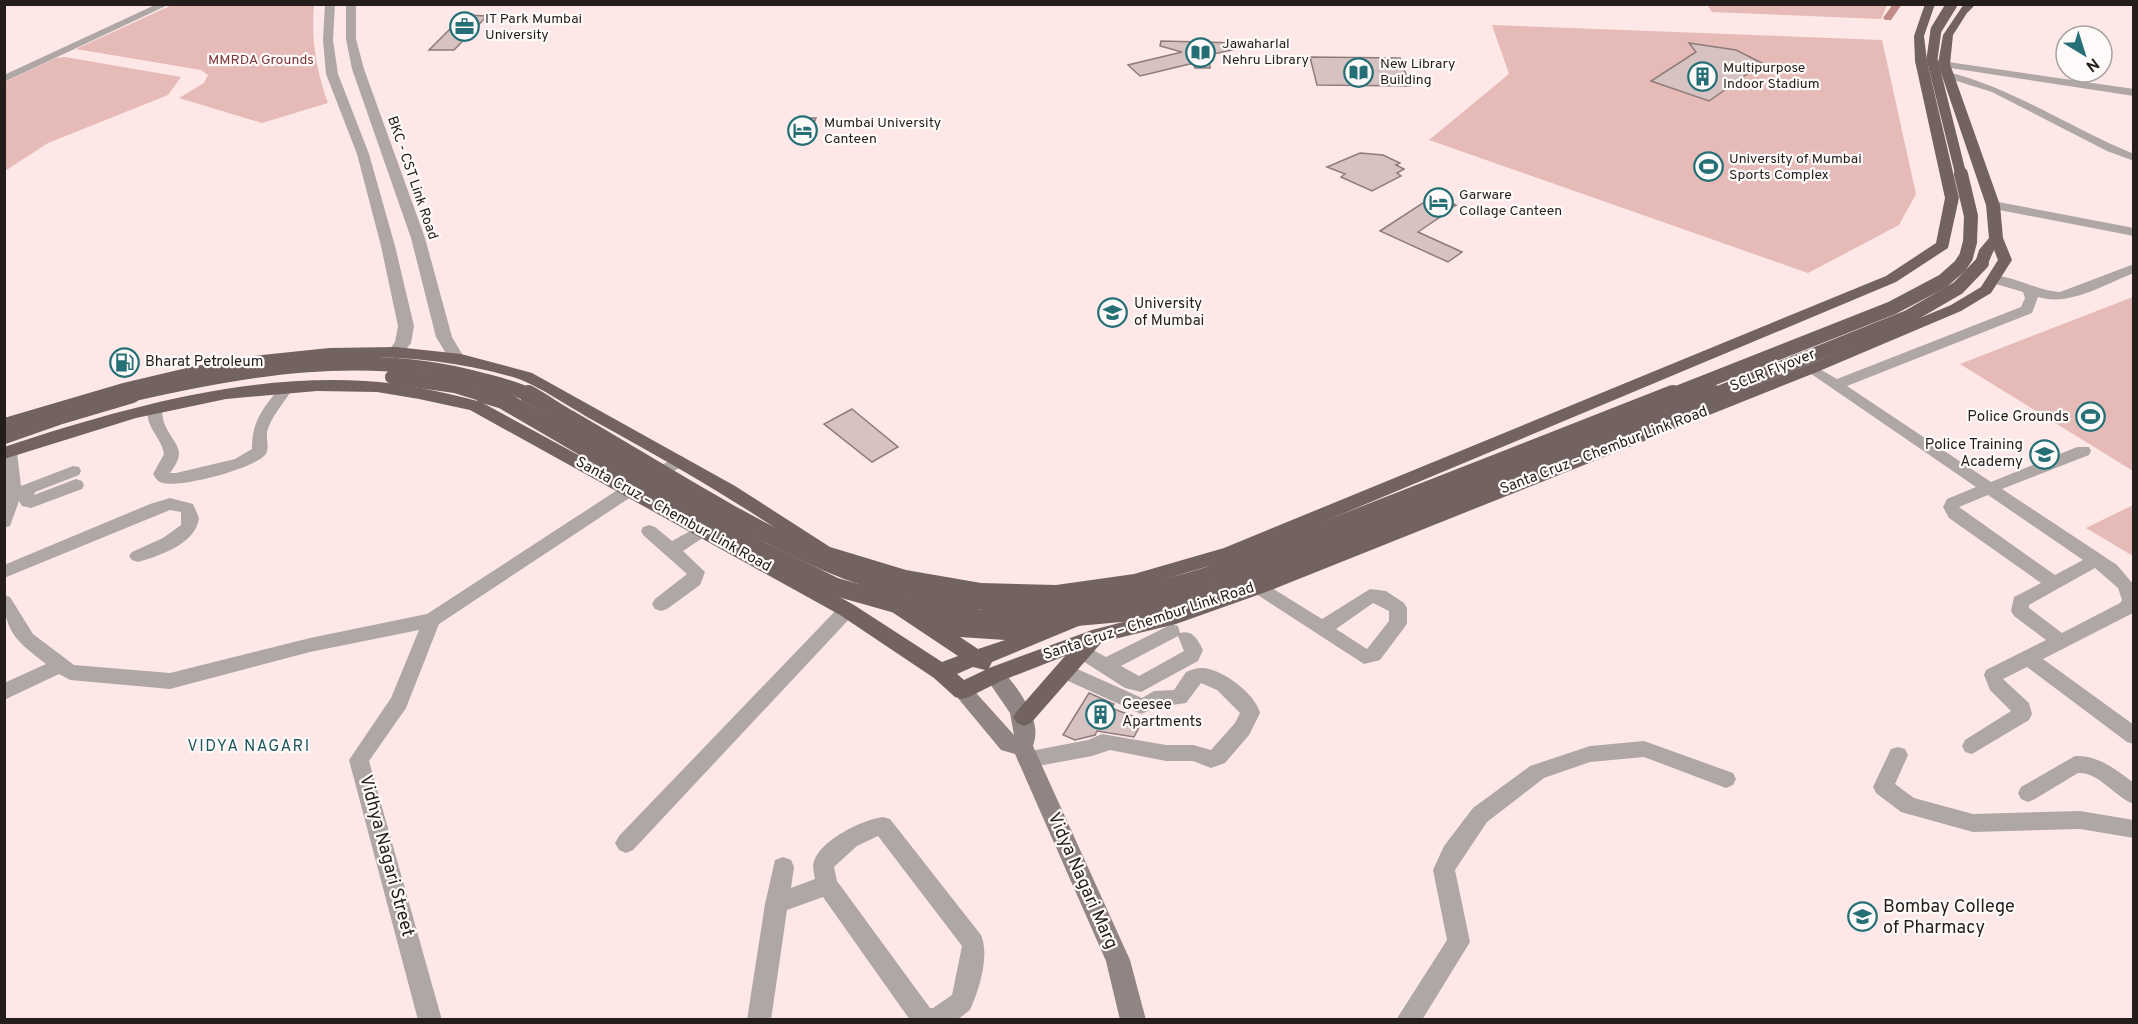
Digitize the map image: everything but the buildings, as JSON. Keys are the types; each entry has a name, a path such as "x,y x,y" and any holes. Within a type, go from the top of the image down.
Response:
{"highway":[{"name":"Santa Cruz – Chembur Link Road","path":"941,672 975,657 987,656 1098,610 1144,578 1230,553 1891,279 1942,245 1952,198 1921,61 1920,29 1930,4"},
{"path":"4,435 88,406 153,389 277,367 354,364 419,367 467,375 518,390 777,538 848,572 915,591 985,602 1053,602 1127,596 1202,578 1271,552 1892,308 1939,283 1954,272 1966,257 1971,242 1971,216 1932,59 1931,42 1937,23 1952,4"},
{"path":"1971,4 1963,11 1948,35 1946,70 1993,205 1996,238 2005,260 1994,279"},
{"name":"SCLR Flyover","path":"6,450 89,417 152,400 262,380 346,375 409,378 455,386 503,400 762,551 836,586 907,607 982,619 1054,620 1132,612 1212,593 1284,566 1908,317 1956,291 1972,278 1982,263 1986,250 1996,238"},
{"name":"Santa Cruz – Chembur Link Road","path":"6,450 97,424 219,396 286,388 363,386 425,393 475,406 847,610 941,672 962,691 994,675 1099,635 1178,629 1259,586 1683,422 1956,308 1986,290 1994,279"},
{"path":"4,424 100,394 158,379 236,363 292,356 353,352 395,353 457,359 525,375 678,460 818,546 887,599 975,657 994,675"},
{"path":"1635,387 1683,422"},
{"path":"97,424 100,394"},
{"path":"818,546 886,573 942,585 1017,593 1104,587 1144,578 1178,629"},
{"path":"887,599 941,626 983,632 1029,631 1098,610"},
{"path":"1024,717 1099,635"}],"main road":[{"path":"994,675 1024,717"},
{"path":"962,691 1009,744 1024,752"},
{"name":"Vidya Nagari Marg","path":"1024,717 1026,736 1024,752 1118,960 1133,1020"}],"street":[{"path":"4,73 154,4"},
{"path":"4,79 166,4"},
{"name":"BKC - CST Link Road","path":"330,4 332,74 366,169 403,242 444,337 457,359"},
{"name":"BKC - CST Link Road","path":"351,4 351,39 358,69 393,162 403,242 406,326 403,343 395,353"},
{"path":"329,28 351,25"},
{"path":"1921,61 1984,84 2110,150 2133,158"},
{"path":"1946,70 2133,93"},
{"path":"366,169 393,162"},
{"path":"1993,205 2133,232"},
{"path":"1994,279 2049,296 2062,296 2133,268"},
{"path":"1836,385 2027,310 2032,298 2029,290"},
{"path":"1811,369 2111,570 2125,585 2131,600 2127,608 1993,675 1993,680 1998,687 2016,701 2022,709 2022,714 1972,746"},
{"path":"155,410 153,419 172,449 172,455 161,474 165,478 176,478 240,464 259,452 261,446 258,436 286,388"},
{"path":"4,522 18,495 15,474 6,450"},
{"path":"2054,583 1955,514 1951,507 1953,502 2083,451"},
{"path":"6,610 27,639 59,666 70,672 170,681 310,645 432,620 678,460"},
{"path":"18,495 31,502 74,478"},
{"path":"4,572 156,508 170,504 187,508 192,519 184,532 177,538 138,556"},
{"path":"649,531 696,572 694,580 661,604"},
{"path":"671,550 701,531"},
{"path":"2060,641 2020,612 2018,607 2020,602 2096,560"},
{"path":"1259,586 1322,629"},
{"path":"626,843 847,610"},
{"name":"Vidhya Nagari Street","path":"430,1020 359,760 399,702 432,620"},
{"path":"1082,651 1132,683 1141,684 1191,656 1194,650 1178,629 1106,666"},
{"path":"2028,658 2133,736"},
{"path":"4,692 59,666"},
{"path":"1024,752 1092,748 1102,742 1110,742 1166,753 1193,753 1211,759 1218,757 1242,729 1250,713 1249,707 1210,675 1193,676 1184,696 1177,699 1154,699 1149,704 1141,706 1064,671"},
{"path":"1408,1020 1459,942 1444,870 1452,853 1480,815 1538,772 1590,754 1644,748 1726,779"},
{"path":"1898,755 1883,787 1908,806 1973,823 2080,820 2133,829"},
{"path":"2028,793 2075,765 2084,763 2098,769 2133,795"},
{"path":"884,826 973,943 973,955 962,1002 934,1020 923,1018 826,885 823,864 834,852 872,827 884,826"},
{"path":"759,1020 783,867"},
{"path":"776,903 826,885"}],"green space":[{"name":"MMRDA Grounds","path":"174,4 314,5 315,54 328,103 262,123 179,98 204,83 208,75 201,70 76,49"},
{"path":"1707,5 1887,5 1881,19 1712,12"},
{"name":"University of Mumbai Sports Complex","path":"1492,25 1882,40 1916,194 1899,225 1808,273 1429,140 1509,74"},
{"name":"MMRDA Grounds","path":"65,57 181,77 168,95 48,143 5,171 5,82 56,58"},
{"name":"Police Grounds","path":"2133,297 2133,471 1960,364"},
{"path":"2133,505 2133,556 2086,528"}],"waterway":[{"path":"1888,18 1898,4"}],"place":[{"name":"IT Park Mumbai University","path":"464,27"},
{"name":"Jawaharlal Nehru Library","path":"1201,52"},
{"name":"New Library Building","path":"1359,72"},
{"name":"Multipurpose Indoor Stadium","path":"1702,76"},
{"name":"Mumbai University Canteen","path":"803,131"},
{"name":"University of Mumbai Sports Complex","path":"1708,167"},
{"name":"Garware Collage Canteen","path":"1438,203"},
{"name":"University of Mumbai","path":"1113,313"},
{"name":"Bharat Petroleum","path":"124,362"},
{"name":"Police Grounds","path":"2090,417"},
{"name":"Police Training Academy","path":"2044,454"},
{"name":"Geesee Apartments","path":"1101,714"},
{"name":"Bombay College of Pharmacy","path":"1862,917"}],"district":[{"name":"VIDYA NAGARI","path":"249,747"}]}
